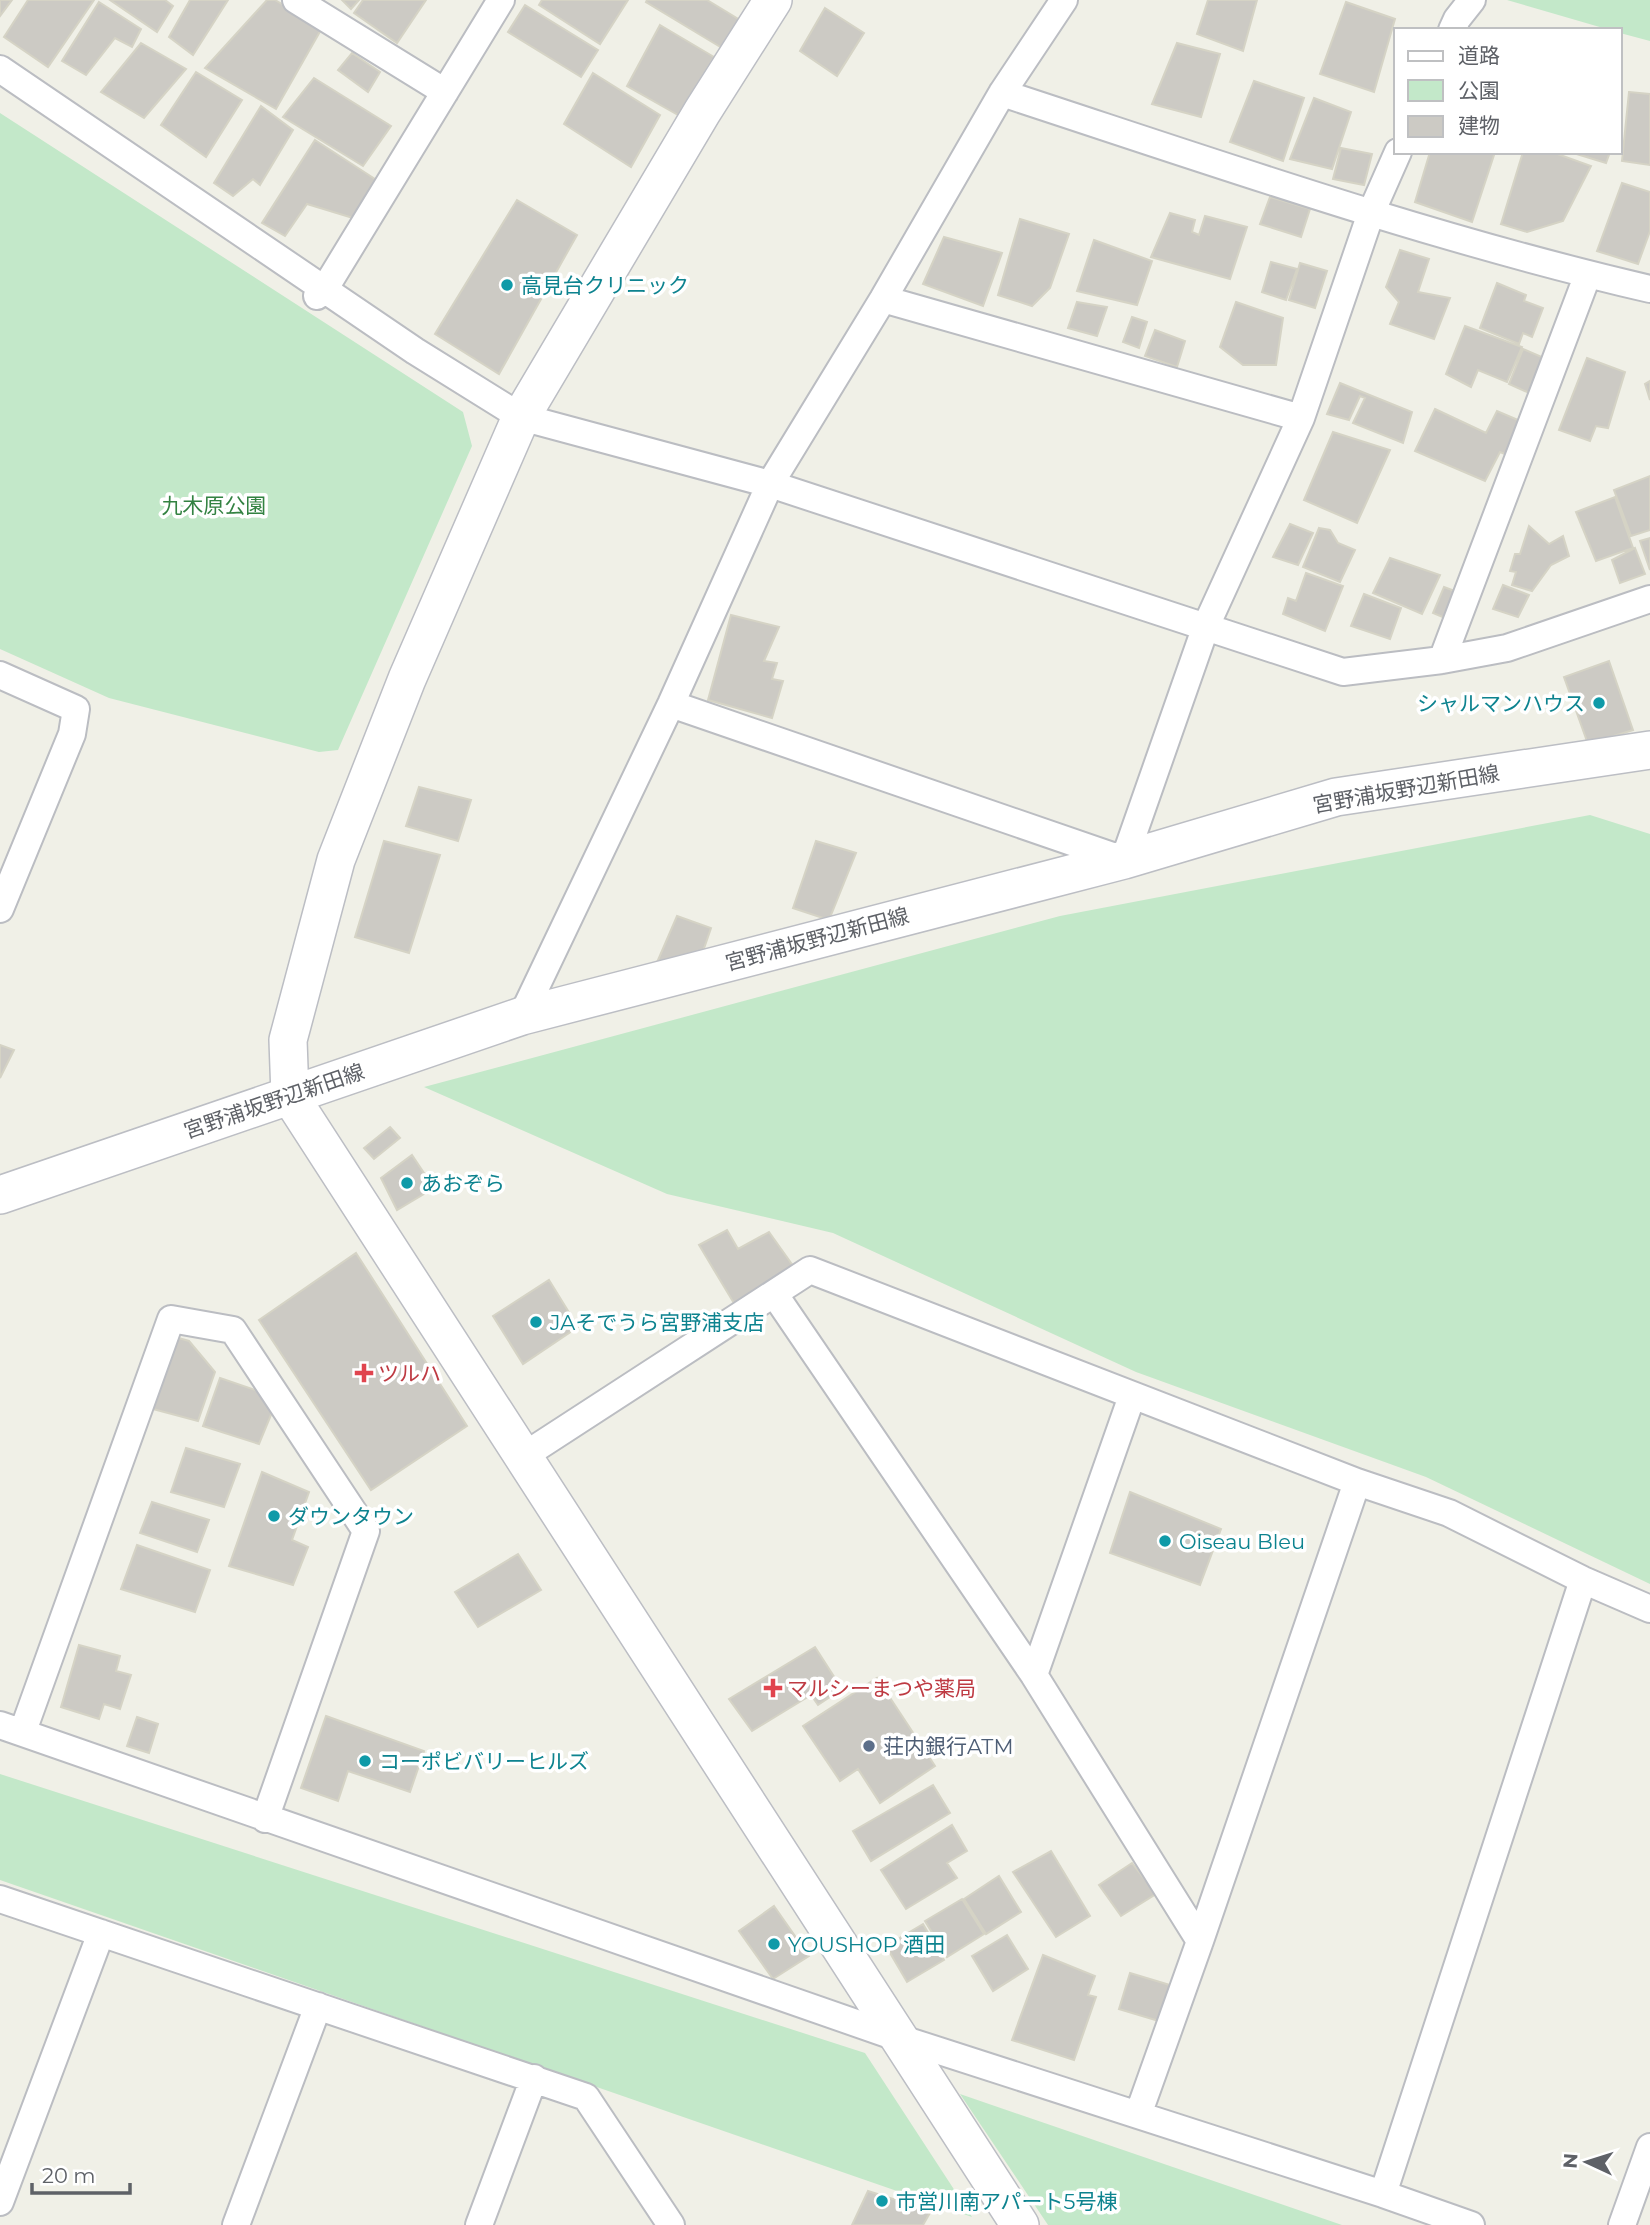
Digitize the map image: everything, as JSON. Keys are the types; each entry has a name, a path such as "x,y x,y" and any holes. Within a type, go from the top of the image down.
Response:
{"street":[{"path":"296,0 445,92"},
{"path":"321,293 501,0"},
{"path":"773,0 702,112 521,417 411,670 336,860 288,1040 290,1096 1020,2225"},
{"path":"522,1016 671,704 770,485 883,299 1002,93 1064,0"},
{"path":"1453,28 1461,2"},
{"path":"10,76 21,111"},
{"path":"10,76 142,178 521,417 770,485 1343,672 1442,660 1507,648 1650,599"},
{"path":"1002,93 1371,214 1650,289"},
{"path":"671,704 1124,860 1206,626 1301,418 1371,214 1397,154"},
{"path":"1442,660 1588,274"},
{"path":"883,299 1301,418"},
{"path":"0,675 76,709 72,734 0,909"},
{"name":"宮野浦坂野辺新田線","path":"0,1195 522,1016 1124,860 1336,797 1650,750"},
{"path":"522,1457 810,1270 1357,1482 1450,1513 1583,1580 1650,1609"},
{"path":"775,1295 1034,1675 1200,1941"},
{"path":"265,1819 366,1531 233,1330 171,1318 11,1728 265,1819 899,2038 1383,2194 1471,2225"},
{"path":"1034,1675 1132,1396"},
{"path":"1138,2115 1357,1482"},
{"path":"1383,2194 1583,1580"},
{"path":"0,1899 586,2097 671,2225"},
{"path":"0,2202 101,1933"},
{"path":"236,2225 318,2006"},
{"path":"479,2225 534,2078"},
{"path":"1622,2225 1650,2147"}],"green space":[{"path":"1507,0 1650,0 1650,41 1622,34 1622,28 1603,28"},
{"name":"九木原公園","path":"0,113 463,412 472,446 338,750 319,752 109,698 0,649"},
{"path":"1590,815 1650,834 1650,1584 1426,1477 1136,1372 833,1233 667,1194 424,1087 1060,916"},
{"path":"0,1774 865,2053 972,2217 0,1880"},
{"path":"960,2094 1342,2225 1048,2225"}],"building":[{"path":"0,0 12,0 0,16"},
{"path":"28,0 94,0 48,67 4,37"},
{"path":"110,0 165,0 173,6 157,32"},
{"path":"190,0 228,0 193,55 169,37"},
{"path":"267,0 275,0 322,28 276,109 205,68"},
{"path":"342,0 359,0 351,9"},
{"path":"363,0 426,0 397,43 354,13"},
{"path":"542,0 628,0 600,44 539,5"},
{"path":"707,0 740,20 722,48 646,2"},
{"path":"1208,0 1257,0 1243,51 1197,34"},
{"path":"99,2 141,29 132,47 115,38 86,75 62,61"},
{"path":"1346,2 1395,19 1374,92 1320,74"},
{"path":"525,5 598,50 581,77 508,32"},
{"path":"825,8 864,33 837,76 800,51"},
{"path":"660,25 714,57 678,115 627,86"},
{"path":"141,43 186,69 144,118 101,92"},
{"path":"1177,43 1220,54 1201,117 1152,104"},
{"path":"352,53 380,72 368,92 338,70"},
{"path":"196,72 242,100 206,157 161,125"},
{"path":"593,73 660,115 631,167 564,124"},
{"path":"314,78 391,126 363,166 283,117"},
{"path":"1254,81 1304,98 1283,161 1230,142"},
{"path":"1629,92 1650,94 1650,165 1622,161"},
{"path":"1314,98 1351,112 1332,169 1290,159"},
{"path":"261,106 293,130 260,185 253,179 233,196 214,183"},
{"path":"315,140 375,179 353,218 307,204 285,236 262,223"},
{"path":"1341,148 1372,154 1364,185 1333,179"},
{"path":"1429,154 1494,154 1472,222 1415,202"},
{"path":"1522,154 1558,154 1591,166 1563,221 1527,232 1501,224"},
{"path":"1577,154 1609,154 1606,163"},
{"path":"1622,183 1650,192 1650,231 1638,264 1597,251"},
{"path":"1270,197 1310,209 1301,237 1260,224"},
{"name":"高見台クリニック","path":"517,200 577,235 499,374 435,334"},
{"name":"高見台クリニック","path":"517,200 577,235 499,374 435,334"},
{"path":"1170,213 1195,220 1192,232 1199,235 1205,216 1247,227 1230,279 1151,257"},
{"path":"1020,219 1069,234 1050,288 1032,306 998,295"},
{"path":"944,237 1002,253 983,306 923,284"},
{"path":"1094,240 1152,261 1137,305 1077,291"},
{"path":"1400,250 1429,259 1418,292 1450,298 1434,339 1390,324 1399,302 1386,287"},
{"path":"1271,262 1297,269 1286,300 1262,292"},
{"path":"1300,263 1327,271 1315,308 1289,300"},
{"path":"1497,283 1526,295 1524,301 1543,308 1532,337 1523,333 1519,344 1480,328"},
{"path":"1077,302 1107,307 1097,336 1068,328"},
{"path":"1236,302 1283,318 1276,365 1243,365 1220,347"},
{"path":"1132,317 1147,322 1139,348 1123,342"},
{"path":"1465,326 1522,347 1507,382 1478,370 1471,387 1446,374"},
{"path":"1155,330 1185,341 1177,367 1145,356"},
{"path":"1523,349 1551,361 1536,396 1509,384"},
{"path":"1587,358 1625,372 1608,428 1596,426 1590,441 1559,430"},
{"path":"1650,381 1650,400 1645,384"},
{"path":"1340,383 1412,412 1403,443 1353,423 1365,398 1360,396 1349,420 1327,414"},
{"path":"1435,409 1486,433 1497,411 1525,423 1512,457 1500,452 1485,481 1415,451"},
{"path":"1333,432 1390,450 1357,523 1304,500"},
{"path":"1650,476 1650,530 1631,536 1614,490"},
{"path":"1615,497 1633,548 1596,561 1576,512"},
{"path":"1290,524 1313,533 1298,565 1273,557"},
{"path":"1529,526 1549,544 1563,536 1569,556 1551,565 1532,591 1512,585 1516,572 1510,571 1515,554 1520,554"},
{"path":"1319,528 1330,530 1338,543 1355,550 1340,582 1303,567"},
{"path":"1650,538 1650,570 1640,541"},
{"path":"1635,548 1645,574 1620,583 1612,560"},
{"path":"1390,558 1440,575 1422,614 1373,593"},
{"path":"1306,573 1343,586 1325,631 1283,614 1288,598 1296,601"},
{"path":"1503,585 1529,595 1518,617 1493,609"},
{"path":"1444,587 1463,594 1452,621 1433,613"},
{"path":"1364,594 1401,608 1390,639 1351,626"},
{"path":"731,615 779,627 764,661 777,663 772,679 783,681 772,718 708,700"},
{"name":"シャルマンハウス","path":"1609,661 1633,730 1588,744 1564,677"},
{"path":"419,787 471,800 458,841 406,826"},
{"path":"384,841 440,855 409,953 355,937"},
{"path":"816,841 856,853 829,920 793,908"},
{"path":"677,916 711,928 700,960 655,967"},
{"path":"0,1045 14,1050 0,1078"},
{"path":"390,1127 400,1138 374,1159 364,1148"},
{"name":"あおぞら","path":"412,1155 434,1188 397,1210 381,1178"},
{"path":"727,1230 738,1249 769,1232 796,1270 735,1305 699,1245"},
{"name":"ツルハ","path":"356,1253 467,1426 371,1490 259,1320"},
{"name":"JAそでうら宮野浦支店","path":"549,1280 578,1327 523,1364 493,1316"},
{"path":"175,1337 189,1341 215,1372 198,1421 153,1409"},
{"path":"220,1378 264,1393 273,1410 259,1444 203,1426"},
{"path":"186,1448 240,1464 224,1507 171,1492"},
{"name":"ダウンタウン","path":"262,1472 309,1492 292,1540 308,1547 293,1585 229,1566"},
{"name":"Oiseau Bleu","path":"1130,1492 1221,1529 1200,1585 1110,1553"},
{"path":"152,1502 209,1520 197,1552 140,1533"},
{"path":"137,1545 210,1570 195,1612 121,1589"},
{"path":"518,1554 541,1590 478,1627 455,1592"},
{"path":"79,1645 120,1656 116,1671 131,1675 120,1709 104,1704 99,1719 61,1707"},
{"path":"815,1647 842,1689 818,1705 811,1695 752,1731 729,1699"},
{"name":"荘内銀行ATM","path":"877,1678 935,1766 880,1803 858,1769 840,1781 803,1726"},
{"name":"コーポビバリーヒルズ","path":"326,1716 424,1751 410,1792 348,1771 338,1801 301,1788"},
{"path":"137,1717 158,1724 149,1753 127,1746"},
{"path":"933,1785 950,1813 871,1861 853,1831"},
{"path":"952,1825 967,1851 947,1863 957,1878 906,1909 881,1870"},
{"path":"1051,1851 1090,1916 1056,1937 1013,1872"},
{"path":"1132,1863 1156,1894 1121,1916 1099,1885"},
{"path":"999,1876 1021,1912 986,1934 964,1899"},
{"path":"962,1899 984,1934 947,1957 925,1921"},
{"name":"YOUSHOP 酒田","path":"774,1906 809,1956 773,1979 739,1931"},
{"path":"923,1924 944,1960 907,1982 886,1946"},
{"path":"1007,1935 1028,1969 993,1991 972,1956"},
{"path":"1043,1955 1095,1976 1088,1995 1096,1997 1074,2060 1012,2040"},
{"path":"1130,1973 1173,1986 1162,2022 1119,2009"},
{"name":"市営川南アパート5号棟","path":"868,2191 931,2211 923,2225 852,2225"}],"place":[{"name":"高見台クリニック","path":"507,285"},
{"name":"シャルマンハウス","path":"1599,703"},
{"name":"あおぞら","path":"407,1183"},
{"name":"JAそでうら宮野浦支店","path":"536,1322"},
{"name":"ツルハ","path":"364,1373"},
{"name":"ダウンタウン","path":"274,1516"},
{"name":"Oiseau Bleu","path":"1165,1541"},
{"name":"マルシーまつや薬局","path":"773,1688"},
{"name":"荘内銀行ATM","path":"869,1746"},
{"name":"コーポビバリーヒルズ","path":"365,1761"},
{"name":"YOUSHOP 酒田","path":"774,1944"},
{"name":"市営川南アパート5号棟","path":"882,2201"}]}
